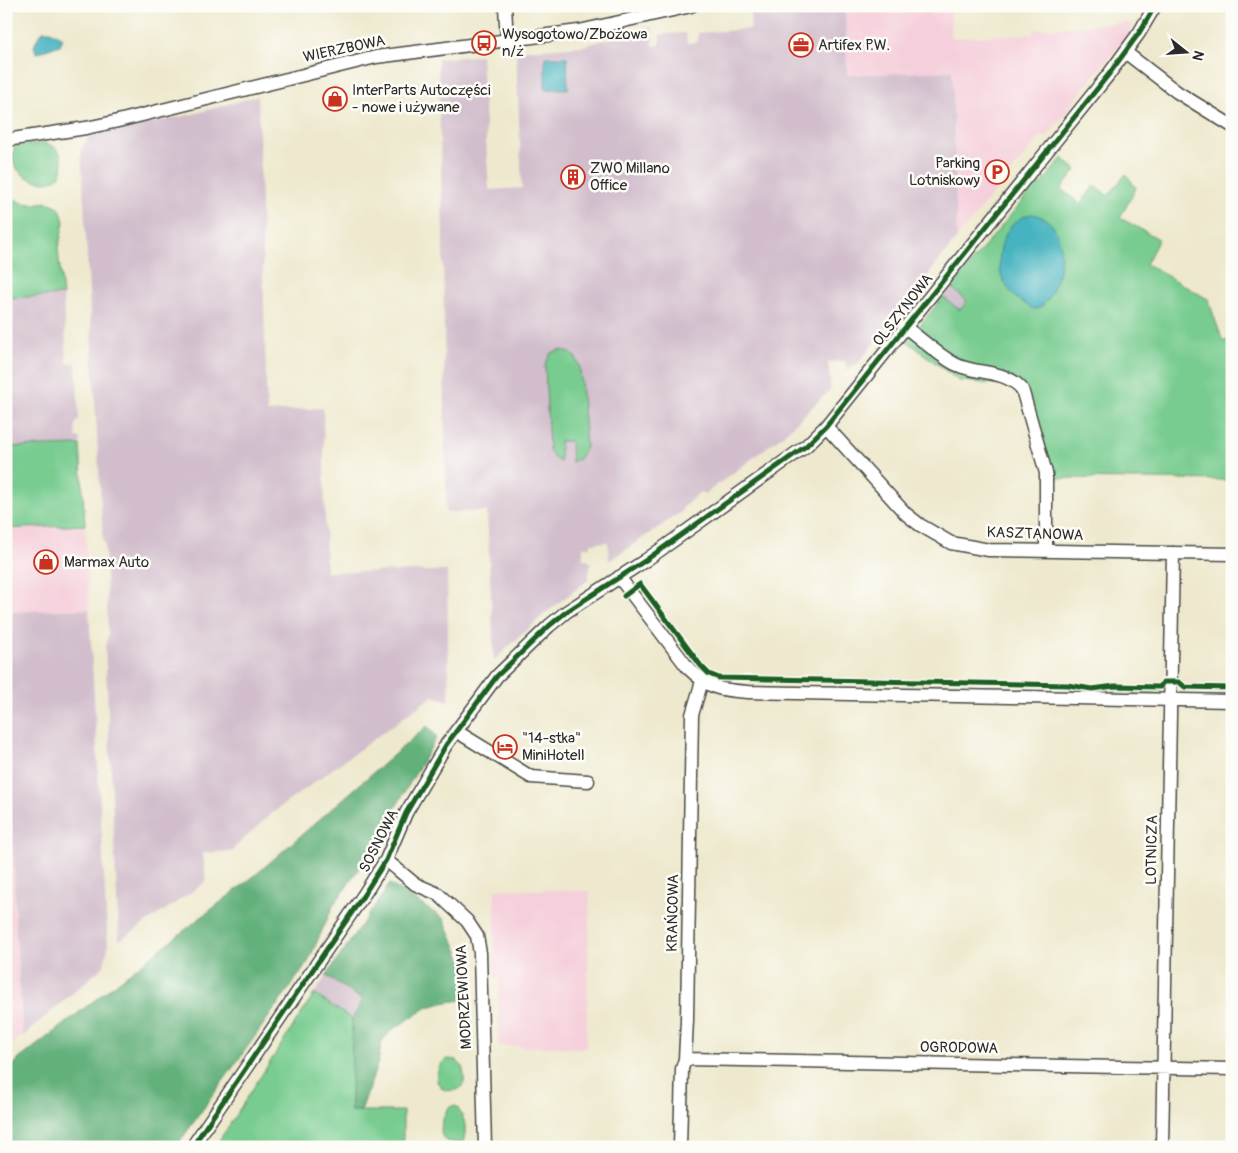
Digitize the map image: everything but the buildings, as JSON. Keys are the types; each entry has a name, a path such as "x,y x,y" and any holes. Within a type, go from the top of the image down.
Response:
{"street":[{"path":"505,6 507,41"},
{"name":"WIERZBOWA","path":"6,140 77,130 114,122 376,57 580,31 691,6"},
{"name":"OLSZYNOWA","path":"619,577 646,560 806,446 826,426 1140,33 1155,6"},
{"path":"1125,52 1177,92 1232,126"},
{"path":"905,327 954,364 967,369 1005,376 1013,380 1022,389 1046,473 1046,551"},
{"name":"KASZTANOWA","path":"826,426 906,514 920,525 951,543 989,550 1232,554"},
{"name":"LOTNICZA","path":"1162,1147 1173,553"},
{"path":"619,577 684,663 702,681 724,690 1232,701"},
{"name":"SOSNOWA","path":"192,1147 386,860 406,814 456,730 497,676 542,632 566,612 619,577"},
{"name":"KRAŃCOWA","path":"680,1147 682,1069 685,1059 687,1020 692,715 702,681"},
{"path":"456,730 531,777 588,781"},
{"name":"MODRZEWIOWA","path":"386,860 415,884 438,894 467,921 477,936 480,962 485,1147"},
{"name":"OGRODOWA","path":"685,1059 1232,1069"}],"shaded area":[{"path":"845,6 950,6 951,38 1033,34 1033,30 1125,22 1133,26 1126,38 1096,73 1047,137 1040,136 957,238 951,71 847,75"},
{"path":"845,7 847,75 952,71 957,238 860,361 848,370 845,361 828,362 831,389 782,436 705,494 700,492 682,508 681,512 609,561 608,542 591,543 591,547 583,547 583,559 591,563 588,580 543,615 494,660 487,511 446,513 443,236 438,59 481,55 489,190 522,188 516,51 583,46 652,27 653,46 660,45 660,34 686,33 687,43 698,42 698,33 751,29 750,12"},
{"path":"258,96 267,412 323,408 326,572 447,571 449,701 433,696 272,813 234,848 234,851 203,853 206,882 119,941 105,648 108,635 105,544 103,540 81,149 90,136 193,114"},
{"path":"951,287 967,301 959,310 943,297"},
{"path":"63,295 67,363 76,363 79,419 75,425 76,437 80,438 80,445 6,447 6,298"},
{"name":"Marmax Auto","path":"85,525 89,609 6,612 6,529"},
{"path":"89,609 108,947 104,966 23,1036 16,937 6,719 6,612"},
{"path":"6,719 16,937 23,1036 6,1047"},
{"path":"495,889 590,891 586,1048 498,1046 499,978 494,978"},
{"path":"326,976 364,1000 352,1019 314,994"}],"green space":[{"path":"44,143 56,148 62,160 62,172 56,179 47,182 36,181 25,176 17,169 13,158 15,146"},
{"path":"1062,158 1076,170 1061,189 1080,204 1095,185 1108,196 1126,174 1136,188 1120,218 1159,239 1146,264 1208,299 1223,342 1232,337 1232,480 1052,478 1024,386 959,381 907,341 943,297 960,310 967,301 951,287 1038,182 1041,185"},
{"path":"6,195 22,203 47,202 57,206 61,211 64,222 58,250 63,295 6,298"},
{"path":"561,350 574,356 580,368 586,447 579,459 572,462 571,441 560,441 560,462 554,458 549,450 545,365 551,353"},
{"path":"80,445 85,525 6,529 6,447"},
{"path":"1071,687 1092,691 1114,688 1161,689 1152,694 1072,692"},
{"path":"427,726 437,737 361,866 333,906 308,962 176,1147 6,1147 6,1072 19,1059 253,877"},
{"path":"390,884 444,919 469,977 463,1000 428,1007 392,1030 382,1041 378,1062 361,1111 351,1111 352,1019 363,1000 326,976"},
{"path":"314,994 352,1019 351,1111 403,1111 403,1147 215,1147"},
{"path":"448,1059 456,1060 462,1066 464,1080 461,1088 449,1091 443,1089 437,1082 439,1068"},
{"path":"451,1106 456,1106 464,1119 465,1133 463,1143 453,1143 443,1138 441,1129 443,1118"}],"water":[{"path":"43,31 50,31 63,38 60,45 37,53 34,47"},
{"path":"545,57 567,57 568,89 545,89"},
{"path":"1032,214 1048,221 1057,233 1060,248 1060,265 1056,281 1050,295 1042,305 1035,309 1012,294 1002,279 1000,265 1001,246 1009,229 1015,222"}],"cycle path":[{"path":"192,1147 363,896 386,860 406,813 446,745 497,676 566,612 646,560 806,446 826,426 1109,74 1139,33 1155,6"},
{"path":"624,596 640,584 701,666 709,674 719,678 1068,685 1092,689 1115,686 1160,687 1163,682 1179,682 1185,687 1232,688"}],"place":[{"name":"Wysogotowo/Zbożowa n/ż","path":"484,43"},
{"name":"Artifex P.W.","path":"801,45"},
{"name":"InterParts Autoczęści - nowe i używane","path":"335,99"},
{"name":"Parking Lotniskowy","path":"997,172"},
{"name":"ZWO Millano Office","path":"573,177"},
{"name":"Marmax Auto","path":"46,562"},
{"name":"\"14-stka\" MiniHotell","path":"505,747"}]}
